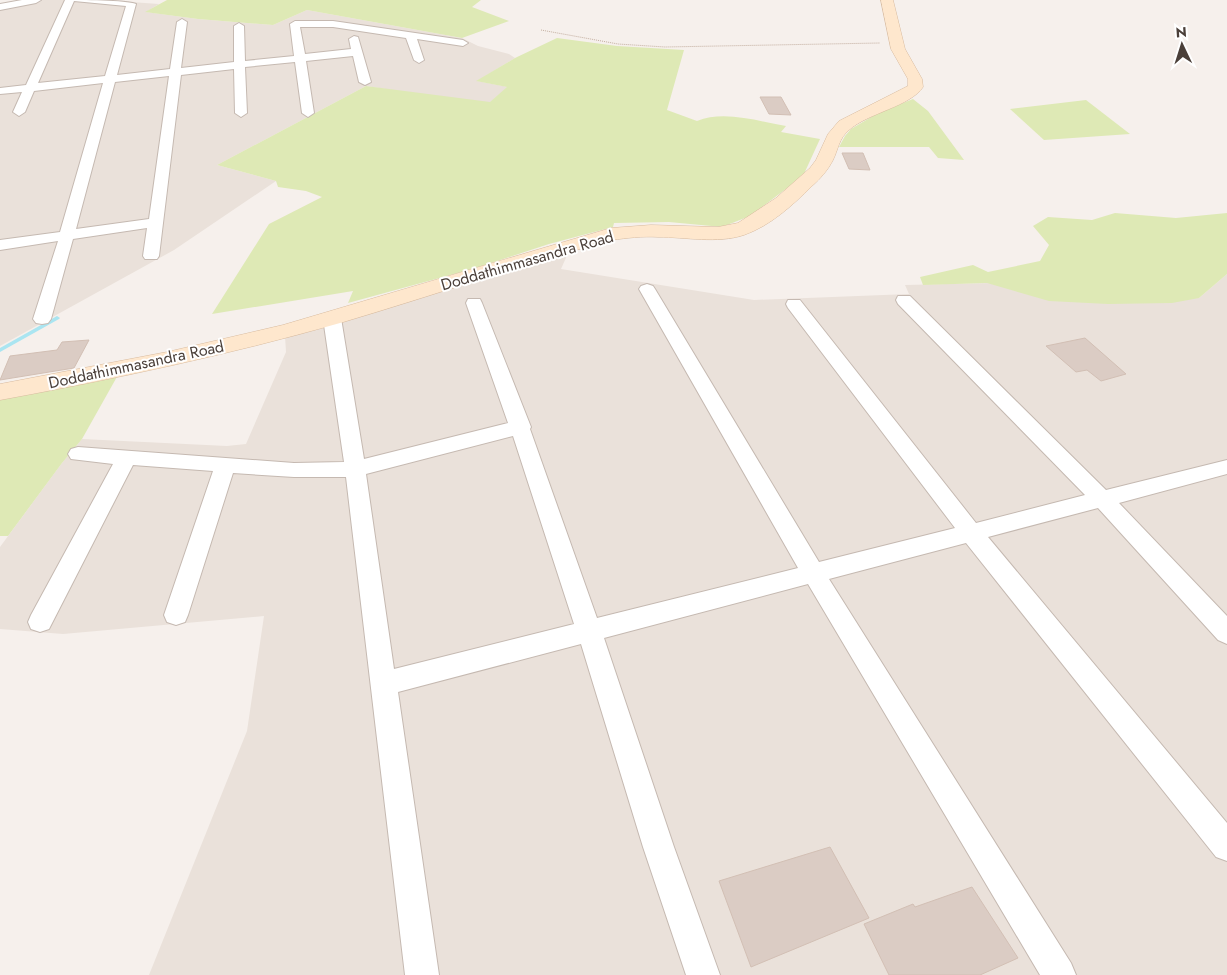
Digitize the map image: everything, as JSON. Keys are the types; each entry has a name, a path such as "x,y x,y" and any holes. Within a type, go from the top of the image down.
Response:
{"street":[{"path":"0,7 36,0"},
{"path":"19,112 70,0"},
{"path":"42,319 131,4 78,0"},
{"name":"Doddathimmasandra Road","path":"0,392 77,379 255,338 332,318 611,234 654,231 713,233 736,231 749,226 759,220 812,176 822,164 839,131 848,123 909,93 916,87 915,79 900,56 887,0"},
{"path":"151,256 182,22"},
{"path":"308,113 295,24 333,24 463,43"},
{"path":"239,26 241,113"},
{"path":"350,26 365,82"},
{"path":"410,35 419,60"},
{"path":"0,91 357,52"},
{"path":"0,245 156,222"},
{"path":"647,289 814,574 1058,975"},
{"path":"904,300 1102,499 1227,633"},
{"path":"474,304 521,428 590,631 685,926 703,975"},
{"path":"794,304 971,533 1227,846"},
{"path":"332,318 355,469 422,975"},
{"path":"78,454 294,470 355,469 521,428"},
{"path":"40,622 126,458"},
{"path":"176,615 226,464"},
{"path":"383,684 1102,499 1224,472"}],"path":[{"path":"541,30 618,44 665,47 896,43"}],"shaded area":[{"path":"29,0 103,0 159,4 146,12 198,19 273,25 307,10 462,38 478,46 509,54 515,58 477,81 508,87 487,105 366,86 217,165 276,181 174,250 0,346 0,6"},
{"path":"569,251 561,269 754,300 909,294 905,285 992,283 1199,298 1227,274 1227,975 149,975 247,731 264,616 63,634 0,629 0,547 82,439 227,446 246,444 286,352 285,336"}],"green space":[{"path":"167,0 481,0 472,7 509,21 462,38 307,10 273,25 198,19 145,12"},
{"path":"557,38 617,46 684,50 667,110 697,121 718,116 752,119 786,126 781,132 820,139 803,176 750,216 722,227 669,222 614,223 613,227 549,244 476,268 348,303 353,291 212,314 269,224 322,197 306,191 278,187 276,181 217,165 366,86 490,102 507,87 476,81 515,58"},
{"path":"913,99 928,111 964,160 938,158 929,147 839,147 851,129 878,113"},
{"path":"1086,100 1130,134 1044,140 1010,109"},
{"path":"1115,213 1176,218 1227,213 1227,274 1199,298 1172,303 1108,304 1049,301 987,283 923,285 920,277 973,265 988,272 1040,261 1049,245 1033,226 1048,217 1092,220"},
{"path":"118,375 82,439 8,536 0,536 0,398"}],"building":[{"path":"760,97 781,97 791,115 769,114"},
{"path":"842,153 863,153 870,170 849,169"},
{"path":"1085,338 1126,374 1101,381 1087,370 1076,372 1046,346"},
{"path":"89,340 74,368 0,380 10,356 57,350 62,342"},
{"path":"830,847 869,918 751,967 719,881"},
{"path":"972,887 1018,958 980,975 889,975 864,924 913,904 915,907"}],"waterway":[{"path":"0,350 57,318"}]}
